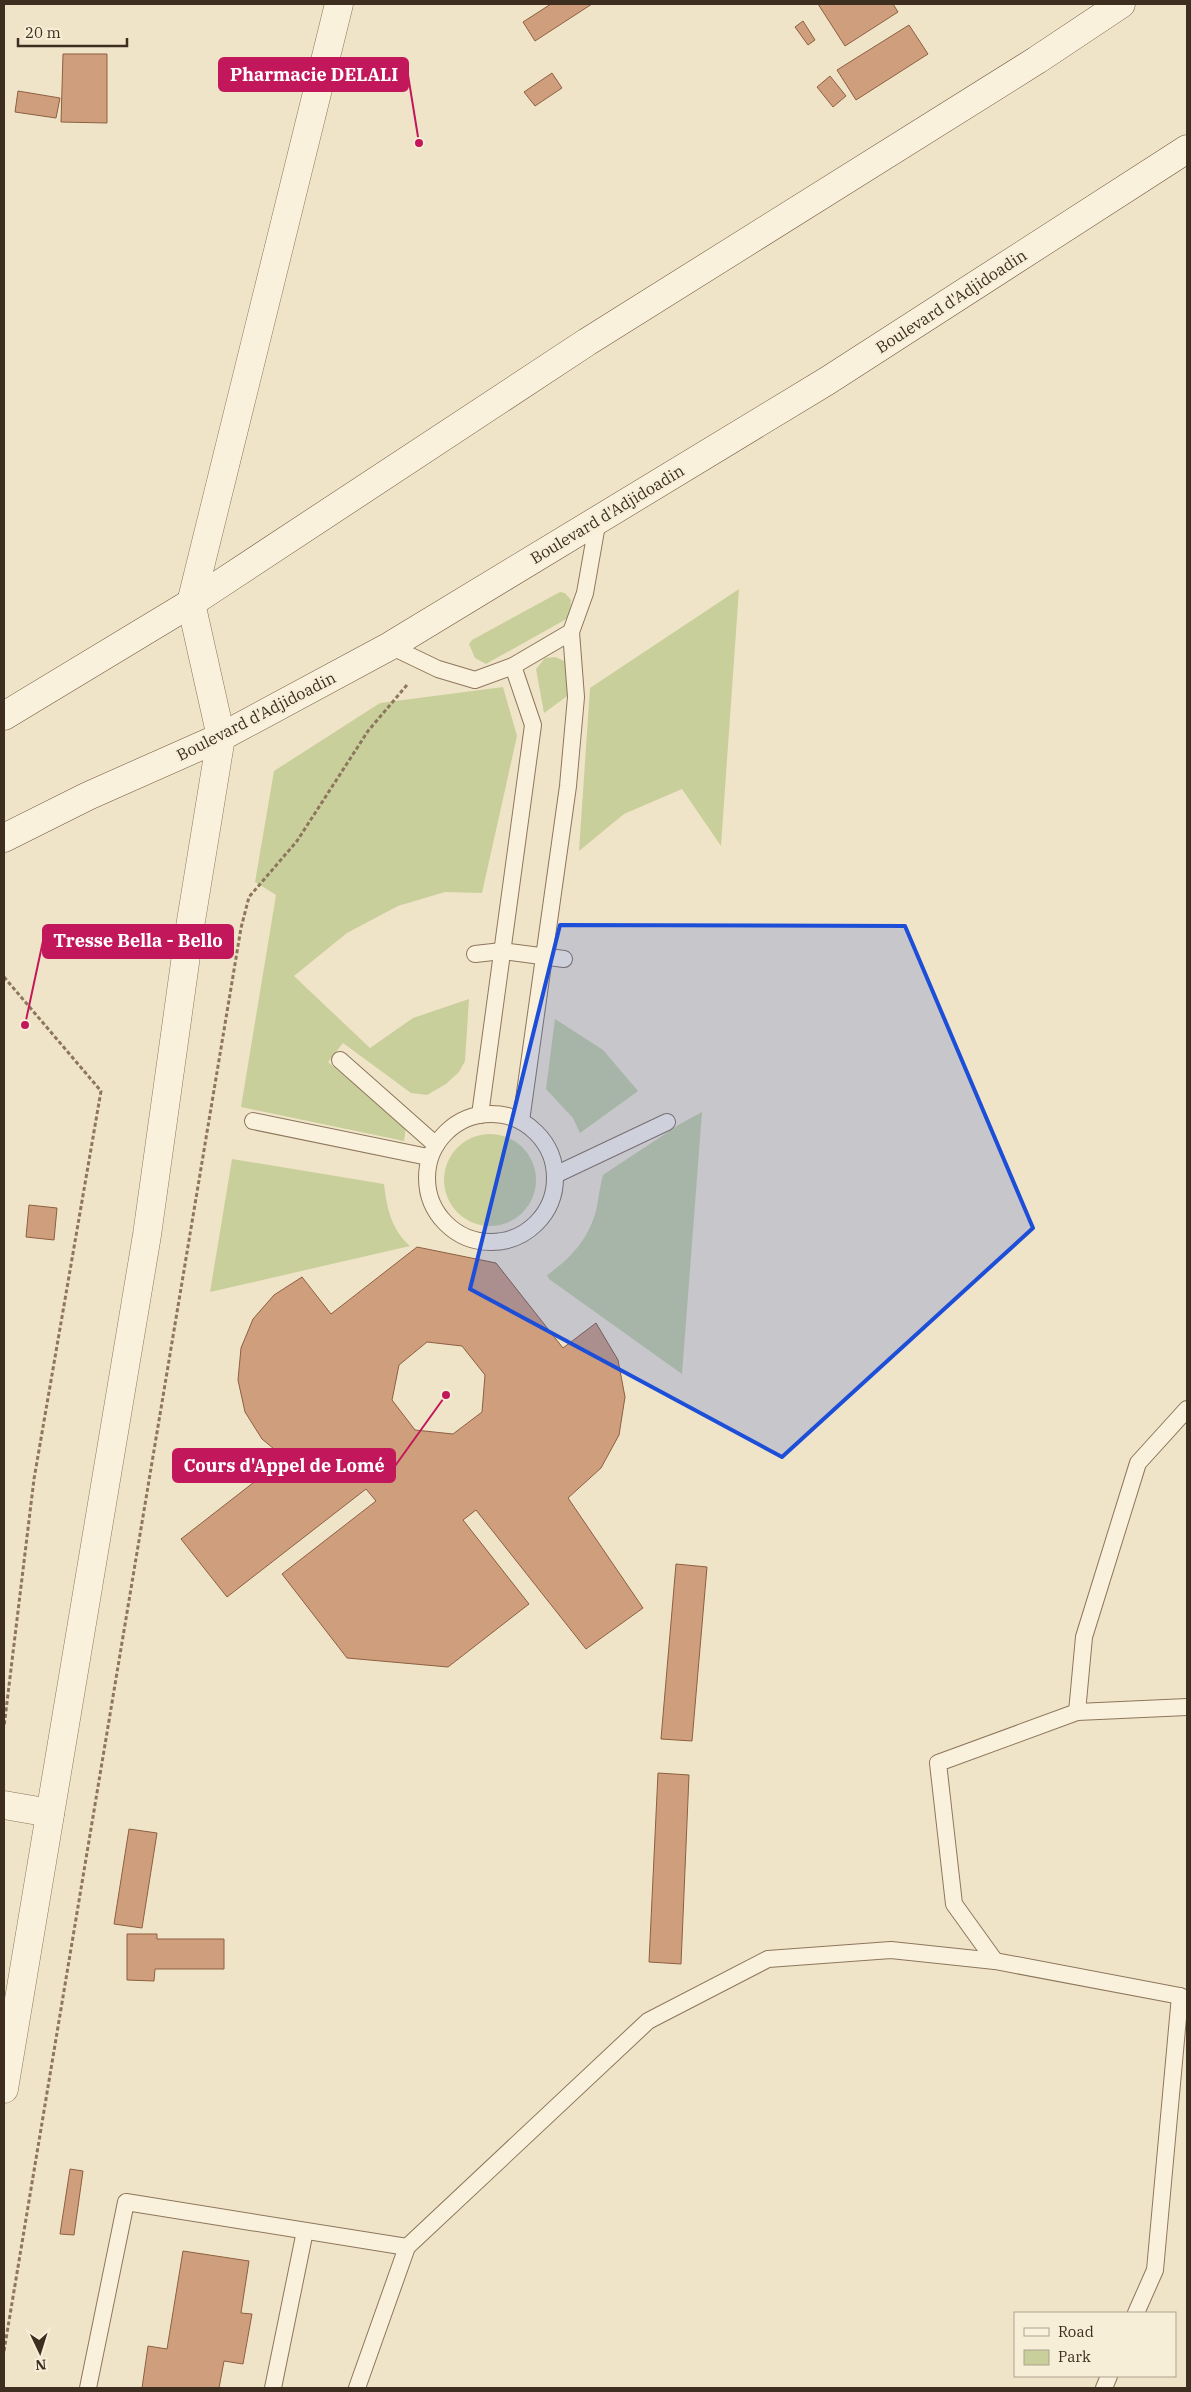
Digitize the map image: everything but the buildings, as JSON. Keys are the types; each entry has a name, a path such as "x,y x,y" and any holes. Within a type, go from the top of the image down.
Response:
{"main road":[{"path":"4,2089 147,1235 190,927 221,737 191,603 338,4"},
{"path":"4,716 191,603 587,342 1037,60 1121,4"},
{"name":"Boulevard d'Adjidoadin","path":"4,838 88,796 221,737 390,646 827,381 1187,149"},
{"path":"4,1805 50,1813"}],"lane":[{"path":"521,1121 568,786 576,697 571,632 586,593 598,519"},
{"path":"390,646 425,663 475,680 513,666 571,632"},
{"path":"480,1109 521,1121 532,1128 544,1141 552,1157 555,1175 554,1193 547,1210 535,1224 520,1234 503,1240 485,1241 467,1237 451,1228 439,1214 431,1198 427,1181 432,1151 447,1131 480,1109 533,725 513,666"},
{"path":"475,954 502,951 543,958 564,959"},
{"path":"340,1060 432,1151"},
{"path":"253,1121 432,1151"},
{"path":"555,1175 667,1122"},
{"path":"1077,1712 1084,1637 1138,1463 1187,1409"},
{"path":"995,1961 954,1904 938,1763 1077,1712 1187,1707"},
{"path":"357,2388 406,2247 648,2020 768,1959 891,1950 995,1961 1184,1997 1155,2270 1136,2312"},
{"path":"88,2388 126,2202 406,2247"},
{"path":"274,2388 305,2231"}],"path":[{"path":"4,2351 241,928 249,897 297,841 368,731 425,663"},
{"path":"4,977 101,1091 34,1480 4,1727"}],"highlighted area":[{"path":"560,925 905,926 1033,1228 782,1457 470,1289"}],"green space":[{"path":"739,589 721,846 682,789 624,814 579,851 590,688"},
{"path":"560,592 565,593 571,600 570,617 486,664 475,658 469,644 472,640"},
{"path":"555,657 567,662 570,694 544,713 536,669 545,658"},
{"path":"503,687 517,736 482,893 445,892 398,906 347,933 294,976 370,1048 413,1018 469,999 465,1061 459,1072 446,1084 427,1095 411,1093 343,1043 328,1062 406,1127 404,1141 241,1107 276,895 255,882 274,771 380,703"},
{"path":"555,1019 603,1050 638,1091 580,1133 573,1118 546,1089"},
{"path":"702,1112 682,1374 549,1279 547,1275 572,1254 585,1237 594,1217 603,1175 680,1124"},
{"path":"490,1134 508,1137 523,1147 533,1162 536,1180 533,1198 523,1213 508,1223 490,1226 472,1223 457,1213 447,1198 444,1180 447,1162 457,1147 472,1137"},
{"path":"232,1159 384,1184 391,1218 398,1233 410,1246 210,1292"}],"place":[{"name":"Pharmacie DELALI","path":"419,143"},
{"name":"Tresse Bella - Bello","path":"25,1025"},
{"name":"Cours d'Appel de Lomé","path":"446,1395"}]}
